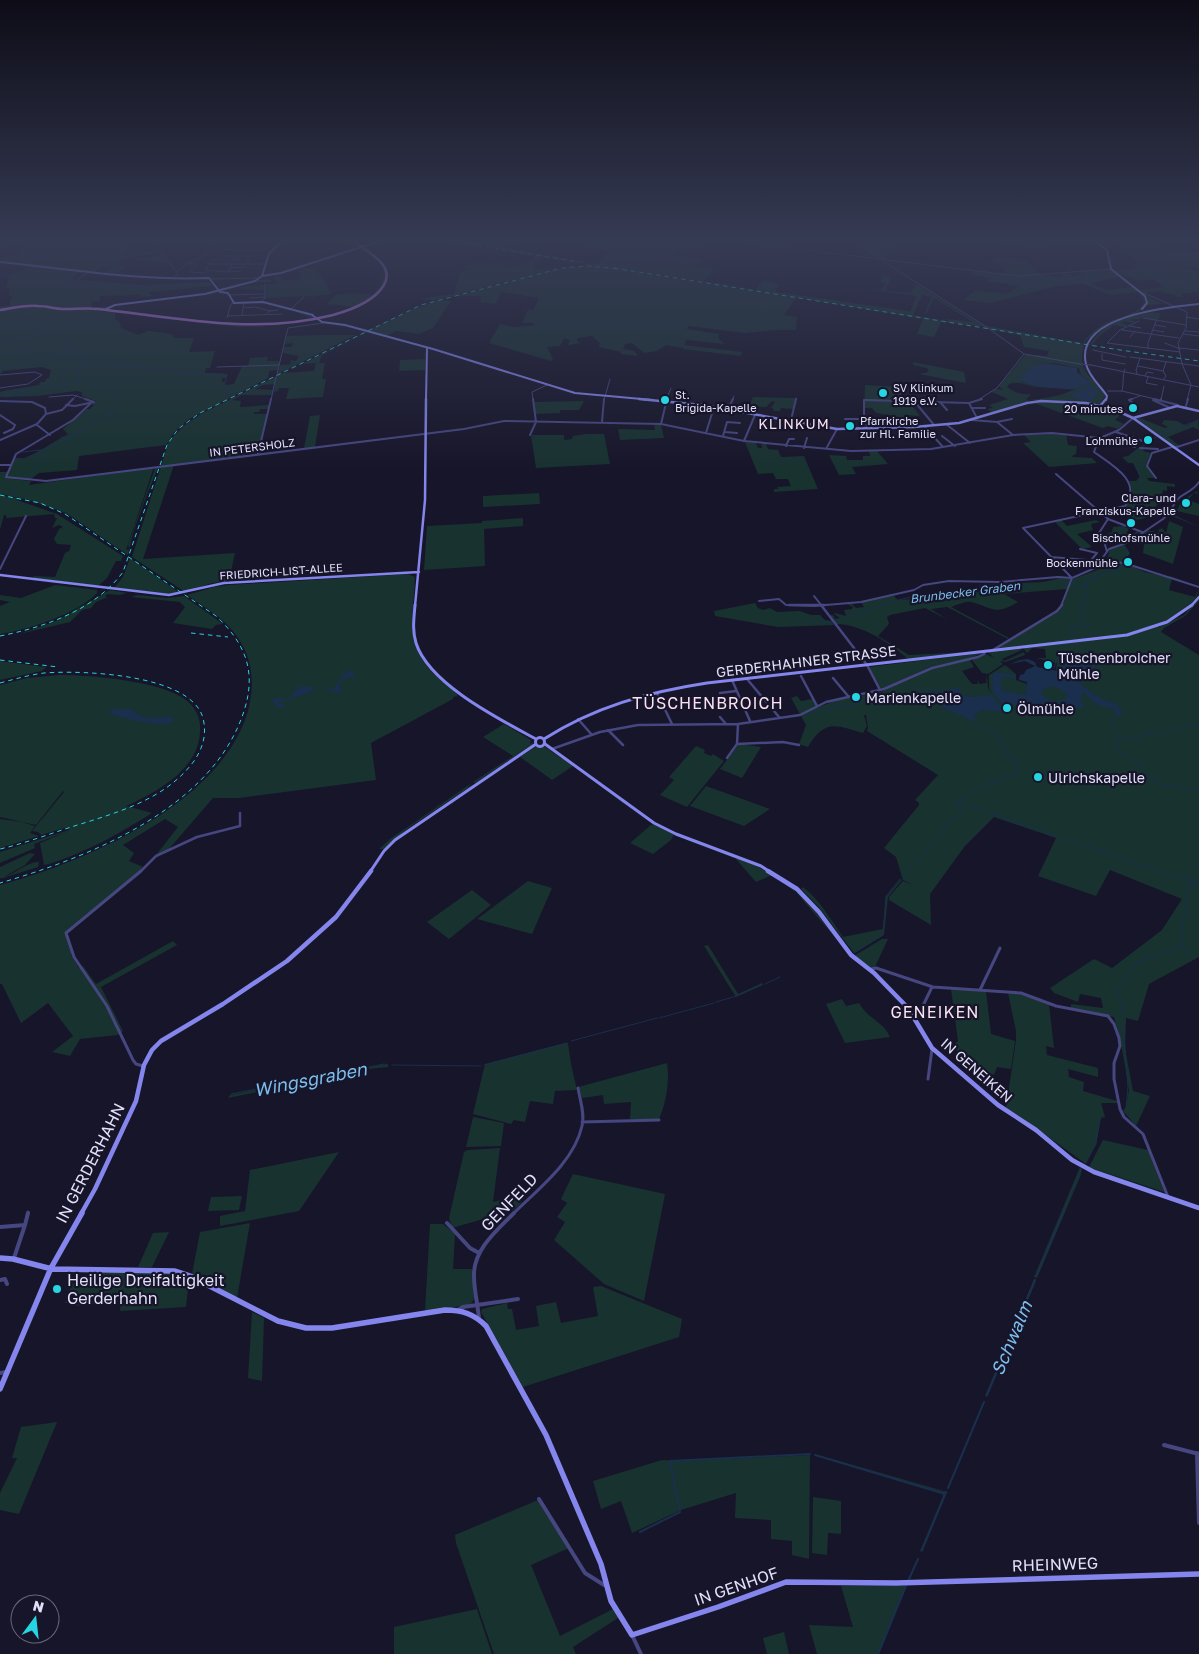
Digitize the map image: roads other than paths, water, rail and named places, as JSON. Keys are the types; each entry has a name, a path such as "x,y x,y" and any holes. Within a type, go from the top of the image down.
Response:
{"main road":[{"path":"167,317 240,326 274,326 308,322 326,317"},
{"path":"316,317 325,322 345,325 426,350 433,349 579,394 714,407 837,429 946,424 971,420 1027,403 1047,400 1072,401 1113,409 1128,415 1199,465"},
{"path":"1105,403 1106,394 1093,379 1087,368 1086,349 1090,340 1100,330 1127,317"},
{"path":"1100,406 1105,403"},
{"path":"1105,403 1113,409"},
{"path":"1133,418 1178,405 1199,411"},
{"path":"1128,415 1137,416"},
{"path":"144,1065 152,1050 161,1041 270,973 317,936 363,883 384,851 400,836 536,742 544,739 545,744 536,742 461,694 437,676 428,666 418,651 414,637 419,572"},
{"name":"FRIEDRICH-LIST-ALLEE","path":"0,576 169,595 224,583 419,572"},
{"name":"GERDERHAHNER STRASSE","path":"544,739 578,719 618,703 656,692 732,680 1127,635 1151,629 1180,615 1199,596"},
{"name":"IN GENEIKEN","path":"552,749 654,823 681,836 752,862 784,879 812,904 852,955 899,998 915,1018 932,1048 998,1105 1025,1122 1072,1160 1090,1170 1199,1208"},
{"name":"IN GERDERHAHN","path":"50,1268 113,1151 136,1100 144,1065"},
{"path":"0,1258 13,1259 50,1268 163,1269 190,1276 278,1321 306,1328 332,1328 445,1310 468,1312 486,1326 546,1435 601,1564 611,1600 632,1635"},
{"name":"RHEINWEG","path":"911,1582 1199,1574"},
{"name":"IN GENHOF","path":"632,1635 718,1607 786,1582 911,1582"}],"street":[{"path":"970,317 1024,354 1125,371 1199,387"},
{"path":"1186,317 1184,333 1180,338 1182,364 1191,386 1186,406"},
{"path":"1187,317 1199,320"},
{"path":"1143,318 1186,325"},
{"path":"1148,349 1156,320"},
{"path":"1139,321 1128,325 1107,343 1148,349 1199,350"},
{"path":"258,454 288,327 325,322"},
{"path":"1128,325 1141,328"},
{"path":"1155,325 1166,327"},
{"path":"1122,330 1180,338"},
{"path":"1152,330 1164,332"},
{"path":"1130,337 1135,331"},
{"path":"1184,333 1199,332"},
{"path":"1184,333 1199,336"},
{"path":"1128,343 1129,347"},
{"path":"1165,343 1180,350"},
{"path":"419,572 424,522 426,350"},
{"path":"1093,350 1126,357 1199,366"},
{"path":"1100,363 1102,353"},
{"path":"869,429 864,419 864,400 968,403 984,398 997,388 1024,354"},
{"path":"1137,374 1136,369 1140,358"},
{"path":"1102,360 1125,364"},
{"path":"1108,368 1111,362"},
{"path":"1164,380 1166,376 1163,370 1166,362"},
{"path":"217,368 279,365"},
{"path":"1138,366 1163,370"},
{"path":"1122,391 1125,371"},
{"path":"0,375 35,372 42,374 37,380 27,384 0,388"},
{"path":"1152,373 1147,372 1146,383 1157,385"},
{"path":"602,422 604,396 610,379"},
{"path":"530,435 536,422 532,392 547,385"},
{"path":"1161,400 1164,386"},
{"path":"661,424 671,388"},
{"path":"1108,391 1122,391 1178,405"},
{"path":"0,465 10,465 12,458 19,451 60,431 94,402 77,395 68,394 49,397"},
{"path":"0,440 37,425 46,414 62,410 77,395"},
{"path":"728,409 734,396"},
{"path":"1134,404 1129,400 1141,396"},
{"path":"791,420 796,398"},
{"path":"1153,399 1168,407"},
{"path":"0,401 26,401 43,406 46,414"},
{"path":"914,402 934,425"},
{"path":"940,402 947,410"},
{"path":"66,405 75,406 91,403"},
{"path":"968,403 978,418"},
{"path":"706,433 714,407"},
{"path":"972,408 985,408"},
{"path":"744,441 756,414"},
{"path":"0,415 15,426 13,429 3,432 6,436"},
{"path":"1072,578 1023,528 1125,506 1129,502 1130,486 1124,476 1094,452 1099,438 1114,432 1133,418"},
{"path":"845,419 864,419"},
{"path":"971,420 997,422 1012,419"},
{"path":"724,436 727,421 740,423"},
{"name":"IN PETERSHOLZ","path":"10,465 6,476 8,478 39,481 426,433 499,422 661,424 744,441 826,449 904,450 956,446 1013,435 1052,433 1099,438"},
{"path":"997,422 1013,435"},
{"path":"946,424 970,443"},
{"path":"37,425 50,435"},
{"path":"924,426 944,447"},
{"path":"826,449 837,429"},
{"path":"725,432 737,433"},
{"path":"1114,432 1150,443"},
{"path":"942,436 956,446"},
{"path":"1103,437 1135,447"},
{"path":"804,448 807,438"},
{"path":"786,446 789,439 794,440"},
{"path":"1140,448 1156,450 1173,448 1199,440"},
{"path":"1156,478 1148,464 1152,454 1164,448"},
{"path":"1056,474 1108,519 1142,532"},
{"path":"759,601 779,599 786,605 861,602 914,590 923,585 949,581 1000,582 1058,576 1072,578 1093,570 1104,560 1111,547 1122,544 1168,515 1179,498 1196,487 1199,482"},
{"path":"0,569 26,516"},
{"path":"1107,552 1099,532 1108,519"},
{"path":"1080,549 1097,552 1092,559"},
{"path":"1051,557 1123,562 1199,588"},
{"path":"993,650 1060,608 1072,578"},
{"path":"814,596 867,665 880,690"},
{"path":"545,744 552,749 607,730 638,725 738,724 805,714 817,706 880,690 932,668 970,660 985,652"},
{"path":"801,676 817,706"},
{"path":"834,678 848,697"},
{"path":"747,679 779,717"},
{"path":"732,680 750,721"},
{"path":"720,693 736,691"},
{"path":"656,692 672,724"},
{"path":"720,716 726,724"},
{"path":"578,719 592,735"},
{"path":"727,758 737,744 738,724"},
{"path":"607,730 623,745"},
{"path":"737,744 783,742 799,745"},
{"path":"144,1065 136,1064 133,1060 107,1006 74,957 66,933 132,880 153,858 170,848 197,837 240,826 240,813"},
{"path":"980,990 1000,948"},
{"path":"869,969 876,968 932,987 1025,993 1056,1006 1108,1016 1119,1038 1120,1046 1114,1063 1114,1079 1120,1109 1124,1117 1143,1134 1168,1197"},
{"path":"915,1018 918,1016 932,987"},
{"path":"928,1079 932,1048"},
{"name":"GENFELD","path":"479,1319 474,1268 479,1253 502,1224 558,1170 579,1136 582,1122 582,1107 578,1088"},
{"path":"582,1122 659,1120"},
{"path":"13,1259 28,1212"},
{"path":"446,1223 470,1248 479,1253"},
{"path":"0,1228 25,1224"},
{"name":"IN GERDERHAHN","path":"0,1389 3,1373 50,1268"},
{"path":"0,1280 6,1279 7,1284"},
{"path":"458,1310 477,1305 518,1300"},
{"path":"1164,1445 1198,1454 1199,1523"},
{"path":"540,1499 585,1573 606,1584"},
{"path":"632,1635 641,1654"}],"water":[{"path":"1045,363 1077,368 1077,372 1090,382 1076,389 1067,389 1035,386 1019,380 1032,366"},
{"path":"1089,385 1099,391 1095,393 1097,396 1091,401 1072,398 1073,394"},
{"path":"1079,656 1095,658 1099,663 1085,675 1069,672 1060,667 1063,662 1079,661"},
{"path":"1028,659 1035,662 1037,667 1071,676 1094,694 1115,703 1123,713 1119,716 1116,715 1114,709 1098,705 1083,692 1081,696 1083,708 1056,708 1042,704 1004,706 993,692 992,677 996,672 1015,675 1015,679 1005,676 1001,678 1001,690 1025,695 1027,682 1019,680 1020,675 1035,666 1025,661 1010,664","holes":["1052,686 1062,690 1067,695 1066,698 1060,701 1050,700 1042,694 1042,690"]},
{"path":"350,670 353,671 355,677 343,679 339,685 342,690 339,692 334,692 324,687 333,689 343,675"},
{"path":"300,686 319,687 306,694 279,702 279,704 286,705 284,708 277,707 272,702 275,698 290,698"},
{"path":"957,688 960,690 960,694 970,697 992,695 1004,712 982,710 974,714 976,722 942,707 941,702 945,695 945,690"},
{"path":"111,709 131,709 139,715 149,718 172,717 175,720 170,723 154,724 111,714 109,712"}],"waterway":[{"path":"29,478 49,447 85,430 97,420 111,414 119,399 119,394 80,379 79,369 93,362 82,360 82,358 78,357 82,355 79,354 80,352 61,348 67,348 73,343 61,340 63,339 53,327 32,317"},
{"path":"34,335 55,332"},
{"path":"0,341 31,336"},
{"path":"44,344 60,340"},
{"path":"14,353 42,345"},
{"path":"58,355 71,351"},
{"path":"0,369 56,356"},
{"path":"94,363 126,365"},
{"path":"130,365 183,373 223,374 227,375 223,389 234,391"},
{"path":"70,371 78,370"},
{"path":"63,371 68,371"},
{"path":"72,381 79,380"},
{"path":"7,397 69,382"},
{"path":"63,389 66,383"},
{"path":"4,395 35,390"},
{"name":"Schwalm","path":"1160,434 1199,420"},
{"path":"61,437 67,438"},
{"name":"Schwalm","path":"1067,639 1075,633 1070,629 1071,626 1089,626 1079,619 1083,615 1081,612 1084,603 1083,598 1088,595 1086,593 1087,579 1098,579 1093,577 1097,573 1103,575 1111,570 1120,569 1128,553 1123,545 1114,539 1116,536 1120,536 1122,528 1133,520 1131,513 1136,514 1134,506 1138,501 1146,501 1150,496 1141,488 1138,471 1129,456 1156,437"},
{"path":"22,452 41,450"},
{"path":"16,458 23,459 44,450"},
{"path":"23,484 26,481"},
{"path":"13,495 16,493 13,492 15,489"},
{"path":"0,505 9,499"},
{"name":"Brunbecker Graben","path":"1062,583 1069,582"},
{"name":"Brunbecker Graben","path":"1072,583 1086,586"},
{"name":"Brunbecker Graben","path":"836,621 894,601 934,593 967,589 1033,586"},
{"name":"Brunbecker Graben","path":"796,620 832,622"},
{"name":"Schwalm","path":"1054,668 1061,645"},
{"path":"887,697 934,689 945,692"},
{"path":"890,697 910,698 943,692"},
{"path":"813,712 884,698"},
{"name":"Schwalm","path":"1117,714 1112,725 1118,737 1117,750 1142,767 1145,770 1145,775 1162,784 1199,792"},
{"name":"Wingsgraben","path":"959,800 982,787 985,788 989,785 988,783 998,784 1000,777 1013,776 1019,773 1016,766 1018,763 1014,760 1017,759 1008,757 1007,753 1009,752 1002,748 997,735 976,723"},
{"path":"1162,732 1199,725"},
{"path":"1119,740 1157,733"},
{"name":"Wingsgraben","path":"902,877 928,850 947,824 963,812 956,802 959,800"},
{"path":"959,800 962,803 1056,836"},
{"path":"1060,837 1174,876 1185,877 1199,882"},
{"name":"Wingsgraben","path":"854,953 883,935 886,896 900,879"},
{"name":"Schwalm","path":"1180,947 1189,882 1199,885"},
{"name":"Schwalm","path":"1122,1016 1119,989 1137,962 1180,947"},
{"path":"1180,947 1194,956"},
{"name":"Wingsgraben","path":"765,984 780,977"},
{"name":"Wingsgraben","path":"734,997 761,985"},
{"name":"Wingsgraben","path":"716,1002 733,997"},
{"name":"Wingsgraben","path":"659,1018 714,1003"},
{"name":"Wingsgraben","path":"571,1041 657,1018"},
{"name":"Schwalm","path":"1123,1021 1128,1087 1126,1108 1124,1110"},
{"name":"Wingsgraben","path":"484,1065 567,1043"},
{"name":"Wingsgraben","path":"231,1094 384,1064 388,1065"},
{"name":"Wingsgraben","path":"392,1065 481,1066"},
{"name":"Schwalm","path":"1085,1163 1096,1144 1100,1118"},
{"name":"Schwalm","path":"1062,1214 1081,1169"},
{"name":"Schwalm","path":"1037,1275 1063,1213"},
{"name":"Schwalm","path":"987,1395 1035,1280"},
{"name":"Schwalm","path":"948,1488 984,1402"},
{"path":"640,1532 680,1512 670,1461 810,1454"},
{"path":"815,1455 945,1494"},
{"name":"Schwalm","path":"922,1550 946,1492"},
{"name":"Schwalm","path":"909,1579 918,1559"},
{"name":"Schwalm","path":"878,1654 906,1586"}],"railway":[{"path":"128,557 167,445 178,429 200,413 396,317"},
{"path":"918,317 1199,361"},
{"path":"0,495 40,503 65,514 128,557"},
{"path":"0,636 34,628 84,607 112,585 123,572 128,557"},
{"path":"0,883 72,859 109,843 144,824 177,801 205,775 228,745 244,711 249,683 246,659 241,647 226,626 216,616 128,557"},
{"path":"191,633 228,637"},
{"path":"0,660 58,667"},
{"path":"0,683 38,674 61,672 108,674 133,678 178,692 194,703 203,718 205,730 202,746 194,761 182,775 152,797 118,812 0,849"}],"place":[{"name":"SV Klinkum 1919 e.V.","path":"883,393"},
{"name":"St. Brigida-Kapelle","path":"665,400"},
{"name":"20 minutes","path":"1133,408"},
{"name":"Pfarrkirche zur Hl. Familie","path":"850,426"},
{"name":"Lohmühle","path":"1148,440"},
{"name":"Clara- und Franziskus-Kapelle","path":"1186,503"},
{"name":"Bischofsmühle","path":"1131,523"},
{"name":"Bockenmühle","path":"1128,562"},
{"name":"Tüschenbroicher Mühle","path":"1048,665"},
{"name":"Marienkapelle","path":"856,697"},
{"name":"Ölmühle","path":"1007,708"},
{"name":"Ulrichskapelle","path":"1038,777"},
{"name":"Heilige Dreifaltigkeit Gerderhahn","path":"57,1289"}],"district":[{"name":"KLINKUM","path":"794,423"},
{"name":"TÜSCHENBROICH","path":"708,703"},
{"name":"GENEIKEN","path":"935,1012"}]}
